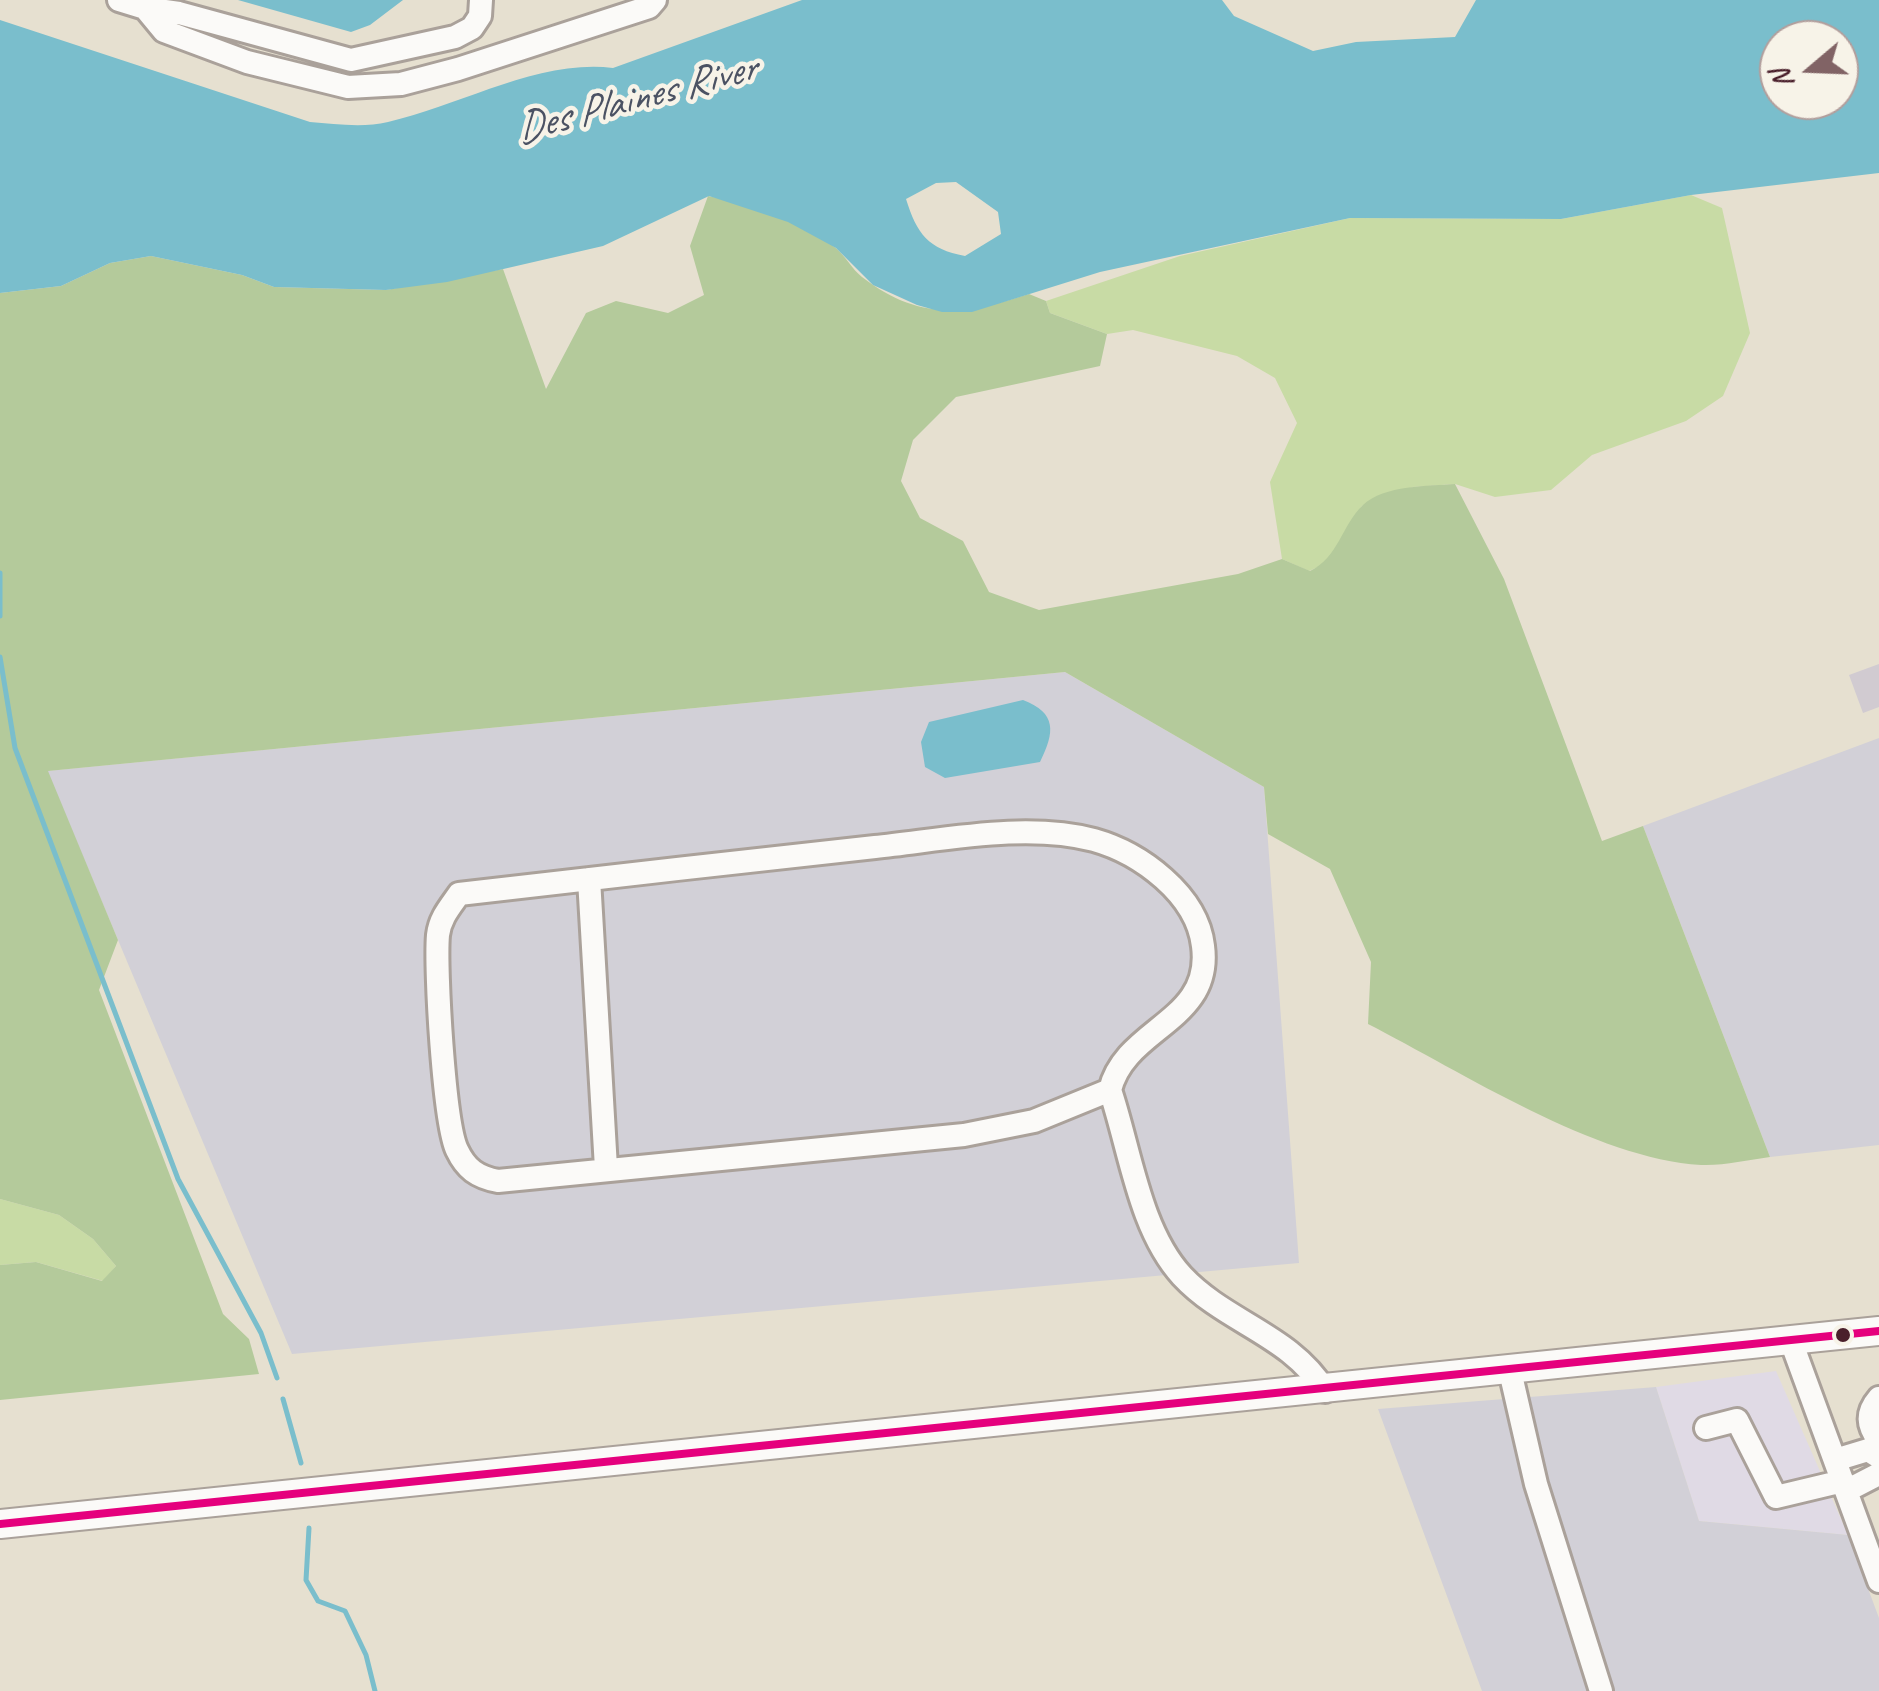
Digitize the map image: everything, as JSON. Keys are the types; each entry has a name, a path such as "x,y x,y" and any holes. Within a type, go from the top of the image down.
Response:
{"main road":[{"path":"0,1524 1879,1331"}],"street":[{"path":"120,0 351,60 455,37 472,28 480,16 481,0"},
{"path":"145,8 164,31 246,62 348,87 401,84 458,69 649,7 655,0"},
{"path":"1110,1090 1034,1120 978,1133 498,1180 472,1173 454,1143 439,1000 438,934 459,894 1021,835 1064,835 1121,850 1148,865 1187,906 1200,929 1204,960 1199,986 1190,1003 1127,1053 1114,1071 1110,1090 1148,1214 1173,1264 1232,1318 1290,1348 1325,1390"},
{"path":"588,879 606,1168"},
{"path":"1791,1342 1879,1581"},
{"path":"1510,1371 1541,1503 1601,1691"},
{"path":"1879,1398 1868,1415 1870,1428 1879,1441"},
{"path":"1706,1428 1738,1420 1776,1497 1841,1477 1879,1474"},
{"path":"1841,1477 1868,1450 1879,1456"}],"shaded area":[{"path":"1065,672 1264,787 1299,1263 292,1354 47,771"},
{"path":"1879,738 1879,1145 1770,1157 1643,826"},
{"path":"1776,1371 1848,1535 1699,1521 1656,1387"},
{"path":"1656,1387 1699,1521 1848,1535 1879,1618 1879,1691 1482,1691 1378,1409"}],"green space":[{"path":"1691,195 1722,208 1750,333 1723,396 1686,421 1592,455 1551,490 1495,497 1455,484 1413,487 1362,506 1327,563 1309,571 1282,559 1270,482 1297,423 1275,378 1237,356 1133,330 1107,334 1050,313 1046,301 1180,256 1350,218 1561,219"},
{"path":"708,196 758,209 809,230 837,249 862,277 904,301 944,310 964,309 1029,294 1046,301 1050,313 1107,334 1100,366 956,397 913,440 901,481 920,518 963,541 989,592 1039,610 1238,574 1282,559 1310,571 1334,550 1356,513 1372,498 1407,488 1455,484 1504,579 1602,841 1643,826 1770,1157 1701,1165 1618,1147 1530,1110 1368,1024 1371,962 1330,869 1268,834 1264,787 1065,672 48,771 118,940 99,990 223,1314 249,1339 259,1374 0,1400 0,1265 36,1262 102,1281 116,1266 93,1239 59,1215 0,1199 0,293 61,286 110,263 151,256 242,275 274,287 386,290 503,269 546,389 586,313 616,301 668,313 704,295 690,246"},
{"path":"0,1199 59,1215 93,1239 116,1266 103,1281 36,1262 0,1265"}],"water":[{"path":"238,0 403,0 370,25 351,32"},
{"name":"Des Plaines River","path":"802,0 1222,0 1234,16 1313,51 1356,42 1455,37 1476,0 1879,0 1879,173 1691,195 1561,219 1350,218 1100,272 972,312 942,312 917,305 873,285 836,248 788,222 709,196 603,246 447,282 386,290 274,287 242,275 151,256 110,263 61,286 0,293 0,20 310,122 388,122 528,77 585,67 613,68","holes":["956,182 998,212 1001,234 965,256 942,249 926,238 906,199 936,183"]},
{"path":"1023,700 1042,711 1050,725 1040,762 945,778 925,767 921,742 929,722"}],"building":[{"path":"1879,664 1879,707 1863,713 1849,675"}],"waterway":[{"path":"0,573 0,616"},
{"path":"0,657 15,748 178,1179 261,1333 277,1378"},
{"path":"283,1399 301,1463"},
{"path":"309,1528 306,1580 318,1601 345,1611 366,1655 375,1691"}],"transit line":[{"path":"0,1524 1879,1331"}]}
